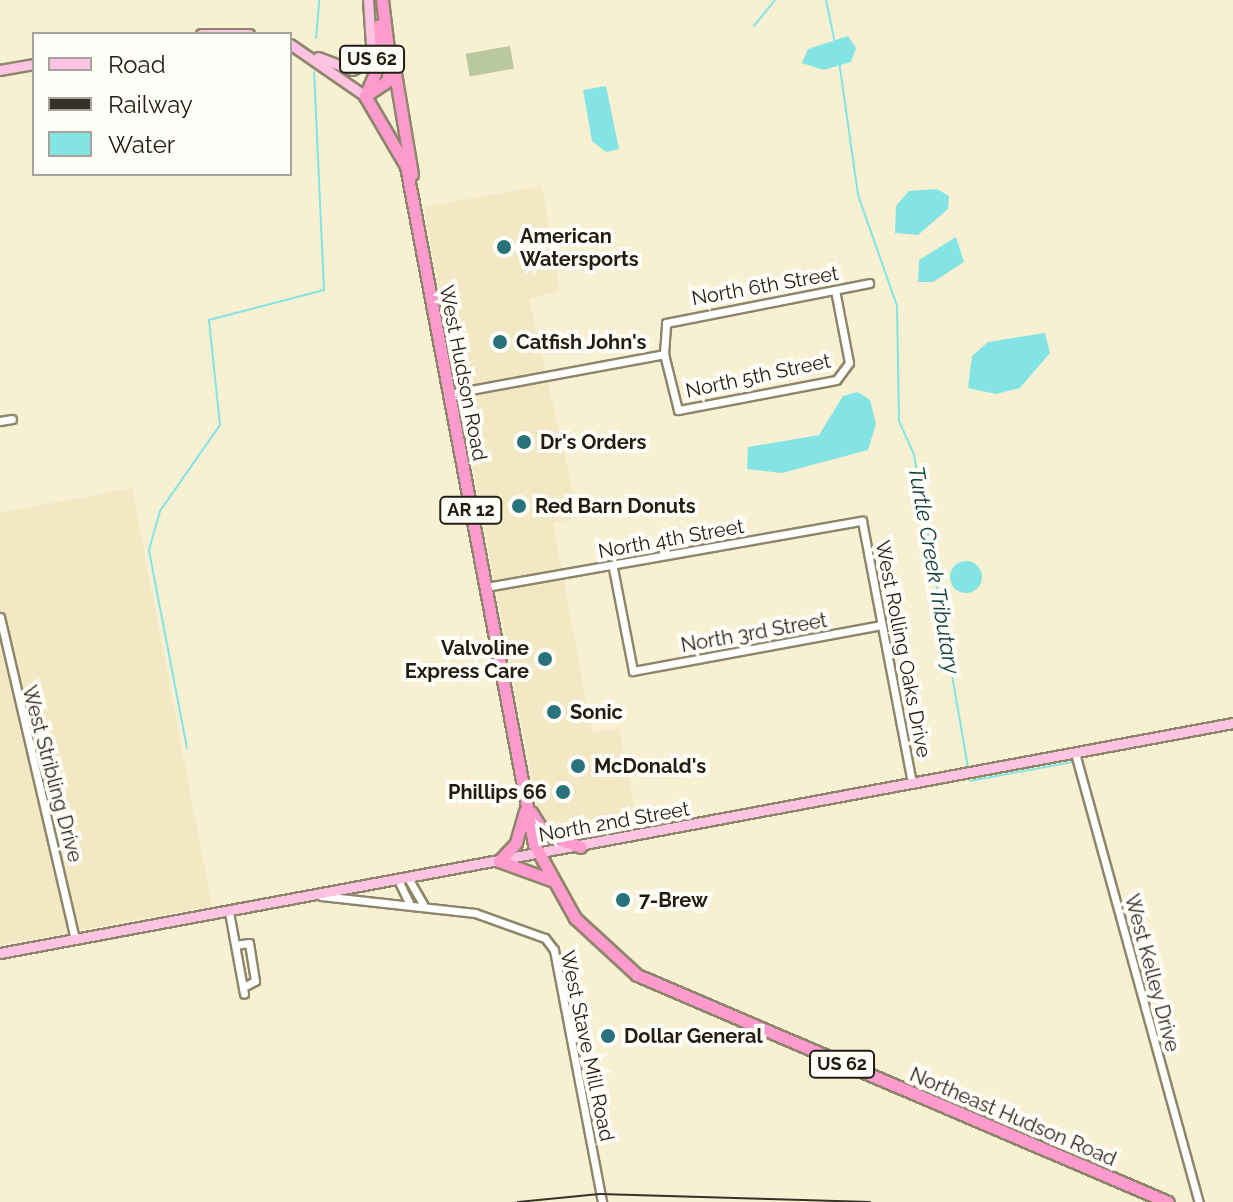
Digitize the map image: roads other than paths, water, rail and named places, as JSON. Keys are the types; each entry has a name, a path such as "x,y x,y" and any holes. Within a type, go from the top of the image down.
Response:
{"highway":[{"name":"US 62","path":"365,96 382,57 371,0"},
{"name":"US 62","path":"382,0 392,55"},
{"path":"365,96 387,81 392,55"},
{"name":"AR 12","path":"392,55 413,155 412,190"},
{"name":"West Hudson Road","path":"365,96 399,147 412,190 526,805 538,854"},
{"path":"526,805 544,833 580,847"},
{"name":"AR 12","path":"499,861 516,843 526,805"},
{"name":"Northeast Hudson Road","path":"538,854 551,880 591,938 637,975 1168,1202"},
{"path":"499,861 551,880"}],"main road":[{"name":"US 62","path":"318,57 352,70 372,59 371,0"},
{"path":"292,45 318,57 365,96"},
{"path":"0,70 32,64"},
{"name":"North 2nd Street","path":"0,953 1233,723"}],"street":[{"name":"North 6th Street","path":"664,354 666,323 869,283"},
{"name":"North 5th Street","path":"664,354 678,410 845,373 835,290"},
{"path":"449,394 664,354"},
{"path":"0,421 12,419"},
{"name":"North 4th Street","path":"486,587 613,568 862,521"},
{"name":"West Rolling Oaks Drive","path":"862,521 912,783"},
{"name":"North 3rd Street","path":"613,568 633,671 881,625"},
{"name":"West Stribling Drive","path":"0,617 75,939"},
{"name":"West Kelley Drive","path":"1075,753 1199,1202"},
{"path":"403,879 409,904"},
{"path":"403,879 423,904"},
{"name":"West Stave Mill Road","path":"318,896 423,904 522,927 554,950 601,1198"},
{"path":"229,912 243,991 255,981 249,943 235,945"}],"water":[{"path":"848,36 856,48 851,62 823,70 802,63 808,49"},
{"path":"606,86 619,149 606,152 592,141 583,90"},
{"path":"937,189 949,196 948,209 918,235 895,233 896,206 909,191"},
{"path":"956,237 964,262 933,282 918,282 919,260"},
{"path":"1045,333 1050,353 1020,388 996,394 968,388 972,356 988,342"},
{"path":"858,392 870,400 876,424 868,450 782,473 747,469 748,447 819,435 843,396"},
{"path":"966,561 978,565 982,577 978,589 966,593 954,589 950,577 954,565"}],"waterway":[{"name":"Turtle Creek Tributary","path":"316,38 319,0"},
{"path":"754,26 775,0"},
{"name":"Turtle Creek Tributary","path":"826,0 835,43"},
{"name":"Turtle Creek Tributary","path":"839,61 858,195 897,306 899,421 914,455 968,767"},
{"name":"Turtle Creek Tributary","path":"187,748 149,550 160,511 220,425 209,320 324,290 314,72"},
{"name":"Turtle Creek Tributary","path":"970,781 1073,762 1099,857"}],"railway":[{"path":"518,1202 600,1194 870,1202"}],"place":[{"name":"American Watersports","path":"504,247"},
{"name":"Catfish John's","path":"500,342"},
{"name":"Dr's Orders","path":"524,442"},
{"name":"Red Barn Donuts","path":"519,506"},
{"name":"Valvoline Express Care","path":"545,659"},
{"name":"Sonic","path":"554,712"},
{"name":"McDonald's","path":"578,766"},
{"name":"Phillips 66","path":"563,792"},
{"name":"7-Brew","path":"623,900"},
{"name":"Dollar General","path":"608,1036"}]}
